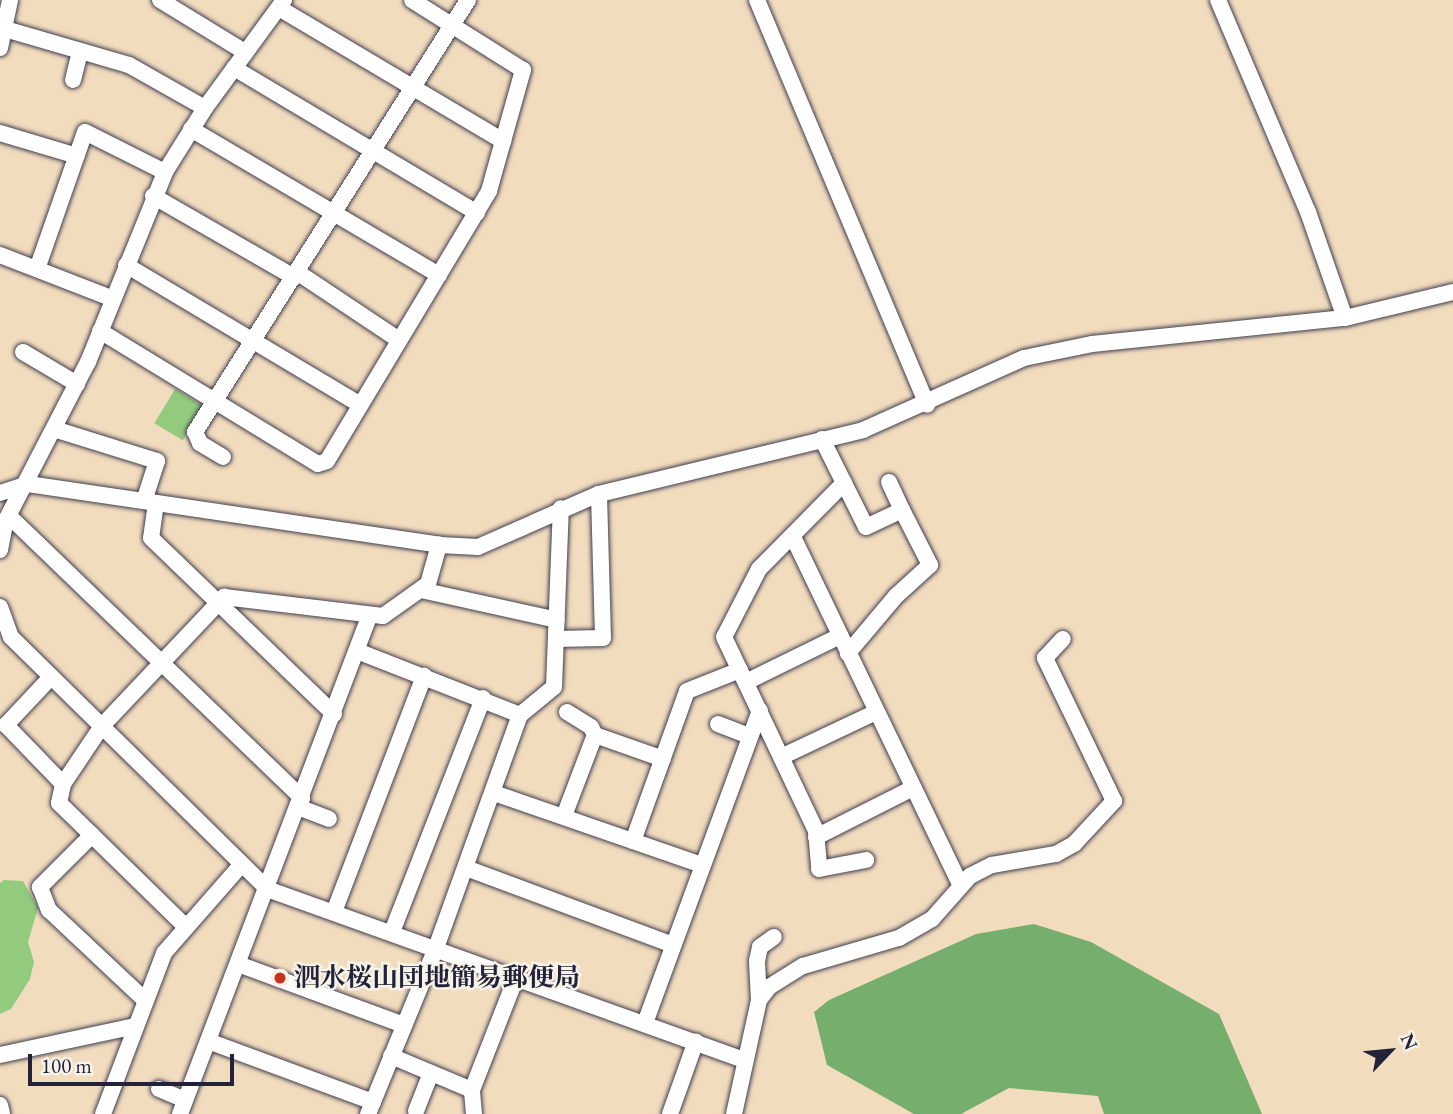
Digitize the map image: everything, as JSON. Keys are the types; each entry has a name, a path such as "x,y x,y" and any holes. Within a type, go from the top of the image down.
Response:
{"street":[{"path":"0,48 10,0"},
{"path":"160,0 246,52"},
{"path":"100,331 317,464 327,461 489,191 523,70 412,0"},
{"path":"223,457 195,438 214,403 468,0"},
{"path":"757,0 927,405"},
{"path":"1218,0 1308,212 1345,318"},
{"path":"0,550 9,516 28,484 77,384 165,172 205,108 281,4 413,89 503,141"},
{"path":"5,29 129,65 205,108"},
{"path":"73,80 80,51"},
{"path":"234,68 375,149 477,213"},
{"path":"191,129 439,275"},
{"path":"37,269 85,132 165,172"},
{"path":"0,133 76,156"},
{"path":"153,196 295,275 399,340"},
{"path":"0,255 111,298"},
{"path":"125,265 254,339 359,404"},
{"path":"0,493 28,484 439,545 491,543 561,508 599,494 863,430 927,405 1024,358 1092,344 1345,318 1453,292"},
{"path":"23,352 77,384"},
{"path":"54,429 157,461 150,502 150,538 334,714"},
{"path":"822,439 866,527 902,510"},
{"path":"848,653 896,596 930,565 889,482"},
{"path":"844,484 760,569 724,637 816,837 819,869 866,860"},
{"path":"556,639 603,638 599,494"},
{"path":"208,1041 370,1108 436,948 520,715 554,687 561,508"},
{"path":"9,516 162,663 300,802 329,819"},
{"path":"793,537 961,886"},
{"path":"185,926 59,803 63,785 102,726 225,597 383,617 428,584 439,545"},
{"path":"421,590 557,620"},
{"path":"0,607 11,637 267,889 744,1060"},
{"path":"159,1089 182,1107 369,617"},
{"path":"633,841 687,691 743,676 840,636"},
{"path":"760,1000 769,987 803,966 853,954 932,919 961,886 992,865 1065,849 1114,801 1045,658 1063,639"},
{"path":"357,651 483,698 520,715"},
{"path":"334,912 424,676"},
{"path":"51,677 6,725 63,785"},
{"path":"392,932 483,698"},
{"path":"645,1024 760,711"},
{"path":"567,712 591,727 595,735 663,759"},
{"path":"781,757 876,712"},
{"path":"718,724 750,736"},
{"path":"564,816 595,735"},
{"path":"816,837 913,788"},
{"path":"494,793 702,865"},
{"path":"92,835 40,887 49,909 145,1000"},
{"path":"103,1114 164,953 242,864"},
{"path":"466,868 673,945"},
{"path":"734,1114 744,1060 760,1000 757,961 760,947 774,937"},
{"path":"238,964 404,1025"},
{"path":"474,1114 472,1090 516,978"},
{"path":"0,1055 135,1026"},
{"path":"670,1114 696,1041"},
{"path":"391,1056 472,1090"},
{"path":"416,1111 431,1073"},
{"path":"0,1104 2,1114"}],"green space":[{"path":"175,389 203,406 183,440 154,423"},
{"path":"4,880 23,881 38,908 28,942 34,962 30,979 11,1009 0,1014 0,883"},
{"path":"1034,924 1091,942 1219,1014 1262,1114 1104,1114 1098,1096 1009,1088 961,1114 914,1114 827,1065 814,1012 829,1000 976,934"}],"place":[{"name":"泗水桜山団地簡易郵便局","path":"280,978"}]}
